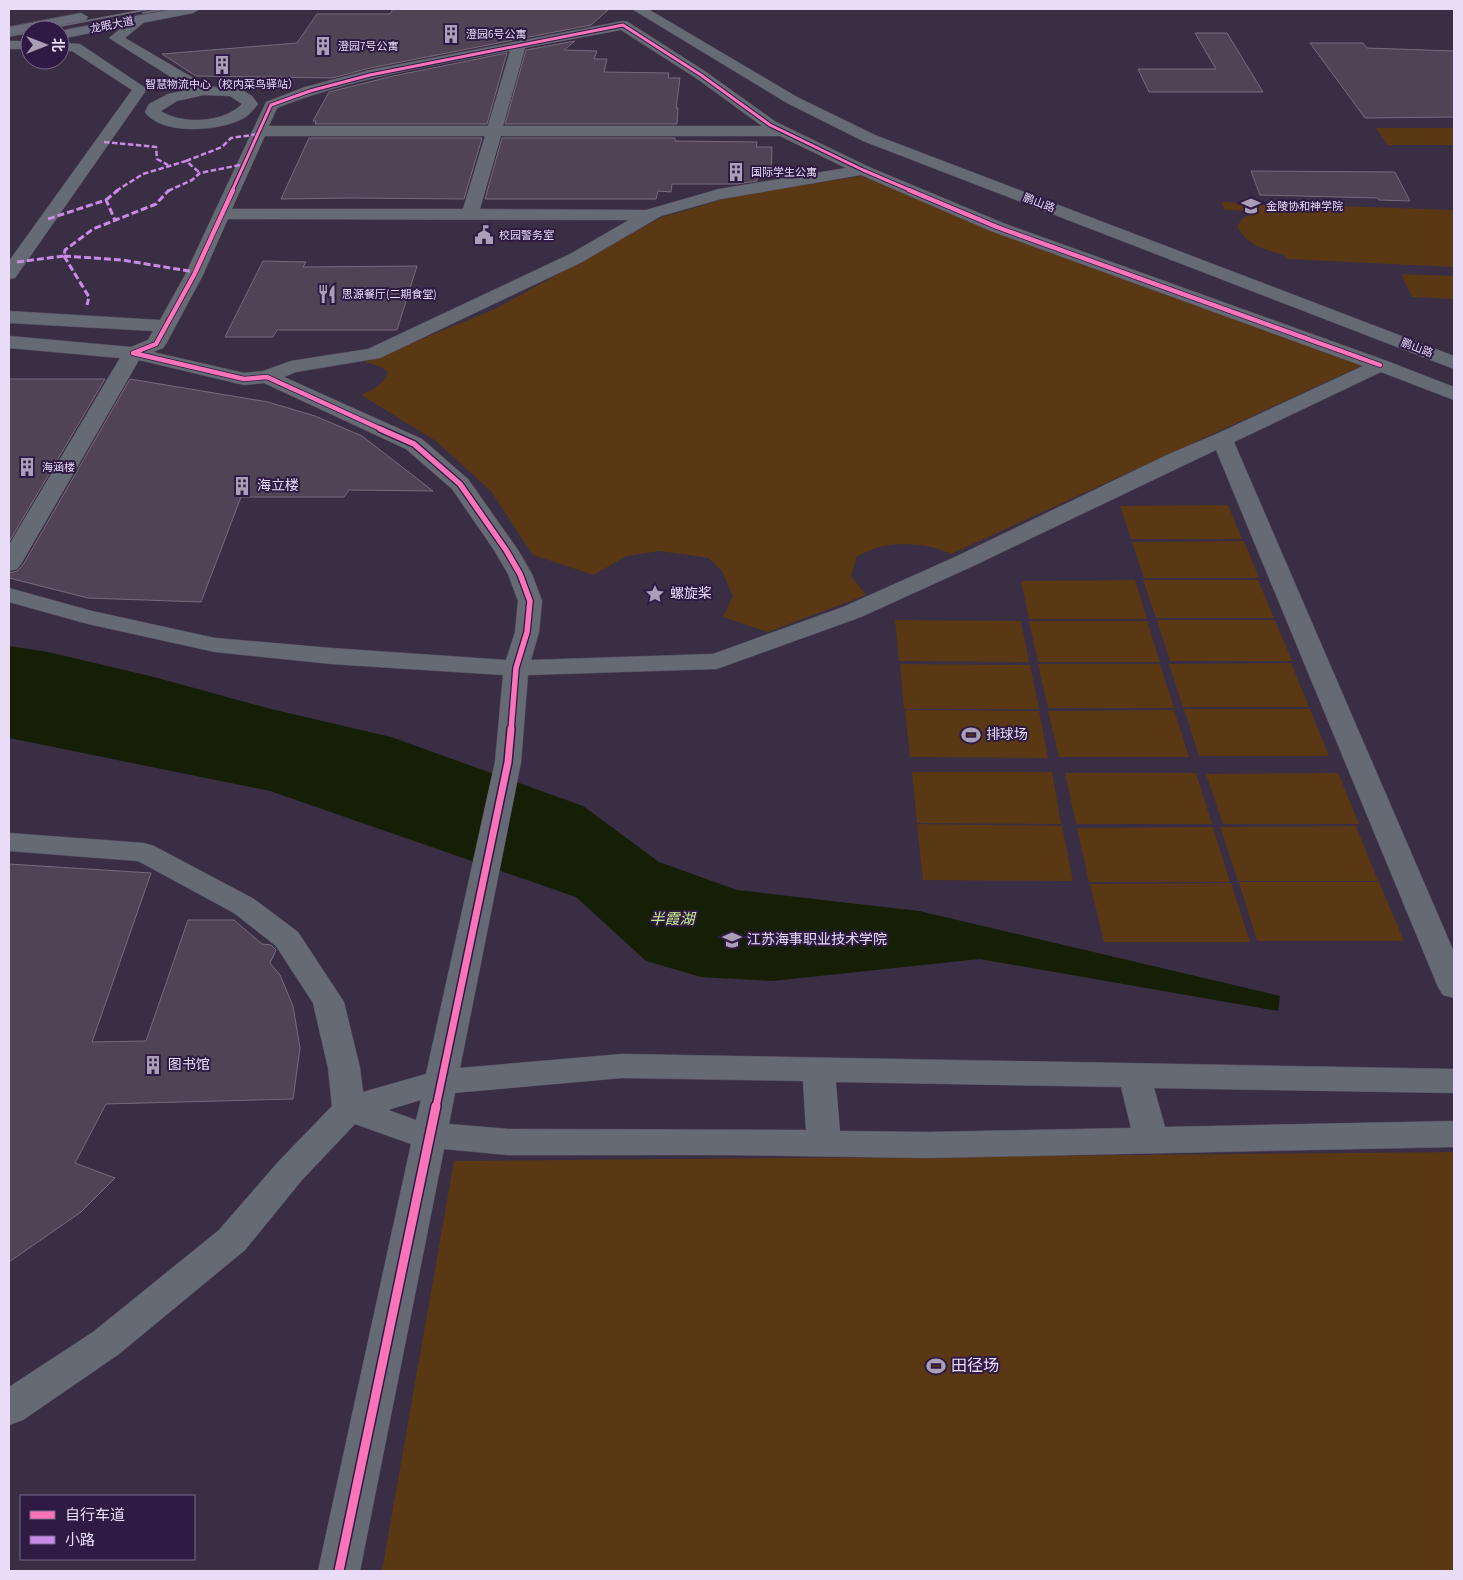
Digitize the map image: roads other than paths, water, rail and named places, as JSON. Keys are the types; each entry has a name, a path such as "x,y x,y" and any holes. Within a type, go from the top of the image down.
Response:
{"main road":[{"name":"龙眠大道","path":"9,40 124,9"},
{"name":"龙眠大道","path":"70,33 192,9"}],"street":[{"name":"鹏山路","path":"639,9 792,100 869,138 1454,363"},
{"path":"141,19 116,38 204,91"},
{"path":"250,104 270,105 293,96 360,76 623,25 701,76 770,125 863,170 997,227 1380,365 1454,394"},
{"path":"470,215 518,44"},
{"path":"9,274 16,252 140,89 75,47 70,47"},
{"path":"127,107 154,107 173,97 204,91 237,94 248,100 250,104"},
{"path":"154,107 154,112 163,119 199,124 240,115 247,110 250,104"},
{"path":"9,564 133,354 156,344 194,274 260,131 270,105"},
{"path":"260,131 783,131"},
{"path":"9,342 133,354 244,379 267,377 291,367 373,354 576,258 655,212 719,194 863,170"},
{"path":"222,214 648,215"},
{"path":"9,317 165,326"},
{"path":"9,595 88,617 215,645 331,656 516,668 716,660 852,612 963,562 1025,530 1380,365"},
{"path":"267,377 326,402 414,444 460,484 520,574 530,602 527,632 516,668 508,762 339,1571"},
{"path":"1222,440 1454,987"},
{"path":"9,842 144,852 244,906 287,939 328,1002 344,1068 349,1109"},
{"path":"9,1408 106,1343 232,1240 290,1172 349,1109 441,1082 622,1066 1454,1081"},
{"path":"819,1070 824,1143"},
{"path":"1134,1076 1151,1139"},
{"path":"349,1109 415,1133 508,1142 928,1145 1454,1134"}],"water":[{"name":"半霞湖","path":"9,646 48,652 154,677 271,709 391,737 583,806 659,862 737,890 919,911 1280,996 1278,1011 980,959 772,981 701,977 646,961 576,897 270,791 9,738"}],"railway":[{"path":"70,24 149,9"},
{"path":"143,13 164,9"},
{"path":"9,36 20,34"}],"place":[{"name":"澄园6号公寓","path":"451,34"},
{"name":"澄园7号公寓","path":"323,46"},
{"name":"智慧物流中心（校内菜鸟驿站）","path":"222,65"},
{"name":"国际学生公寓","path":"736,172"},
{"name":"金陵协和神学院","path":"1251,206"},
{"name":"校园警务室","path":"484,235"},
{"name":"思源餐厅(二期食堂)","path":"327,294"},
{"name":"海涵楼","path":"27,467"},
{"name":"海立楼","path":"242,486"},
{"name":"螺旋桨","path":"655,594"},
{"name":"排球场","path":"971,735"},
{"name":"江苏海事职业技术学院","path":"732,940"},
{"name":"图书馆","path":"153,1065"},
{"name":"田径场","path":"936,1366"}]}
